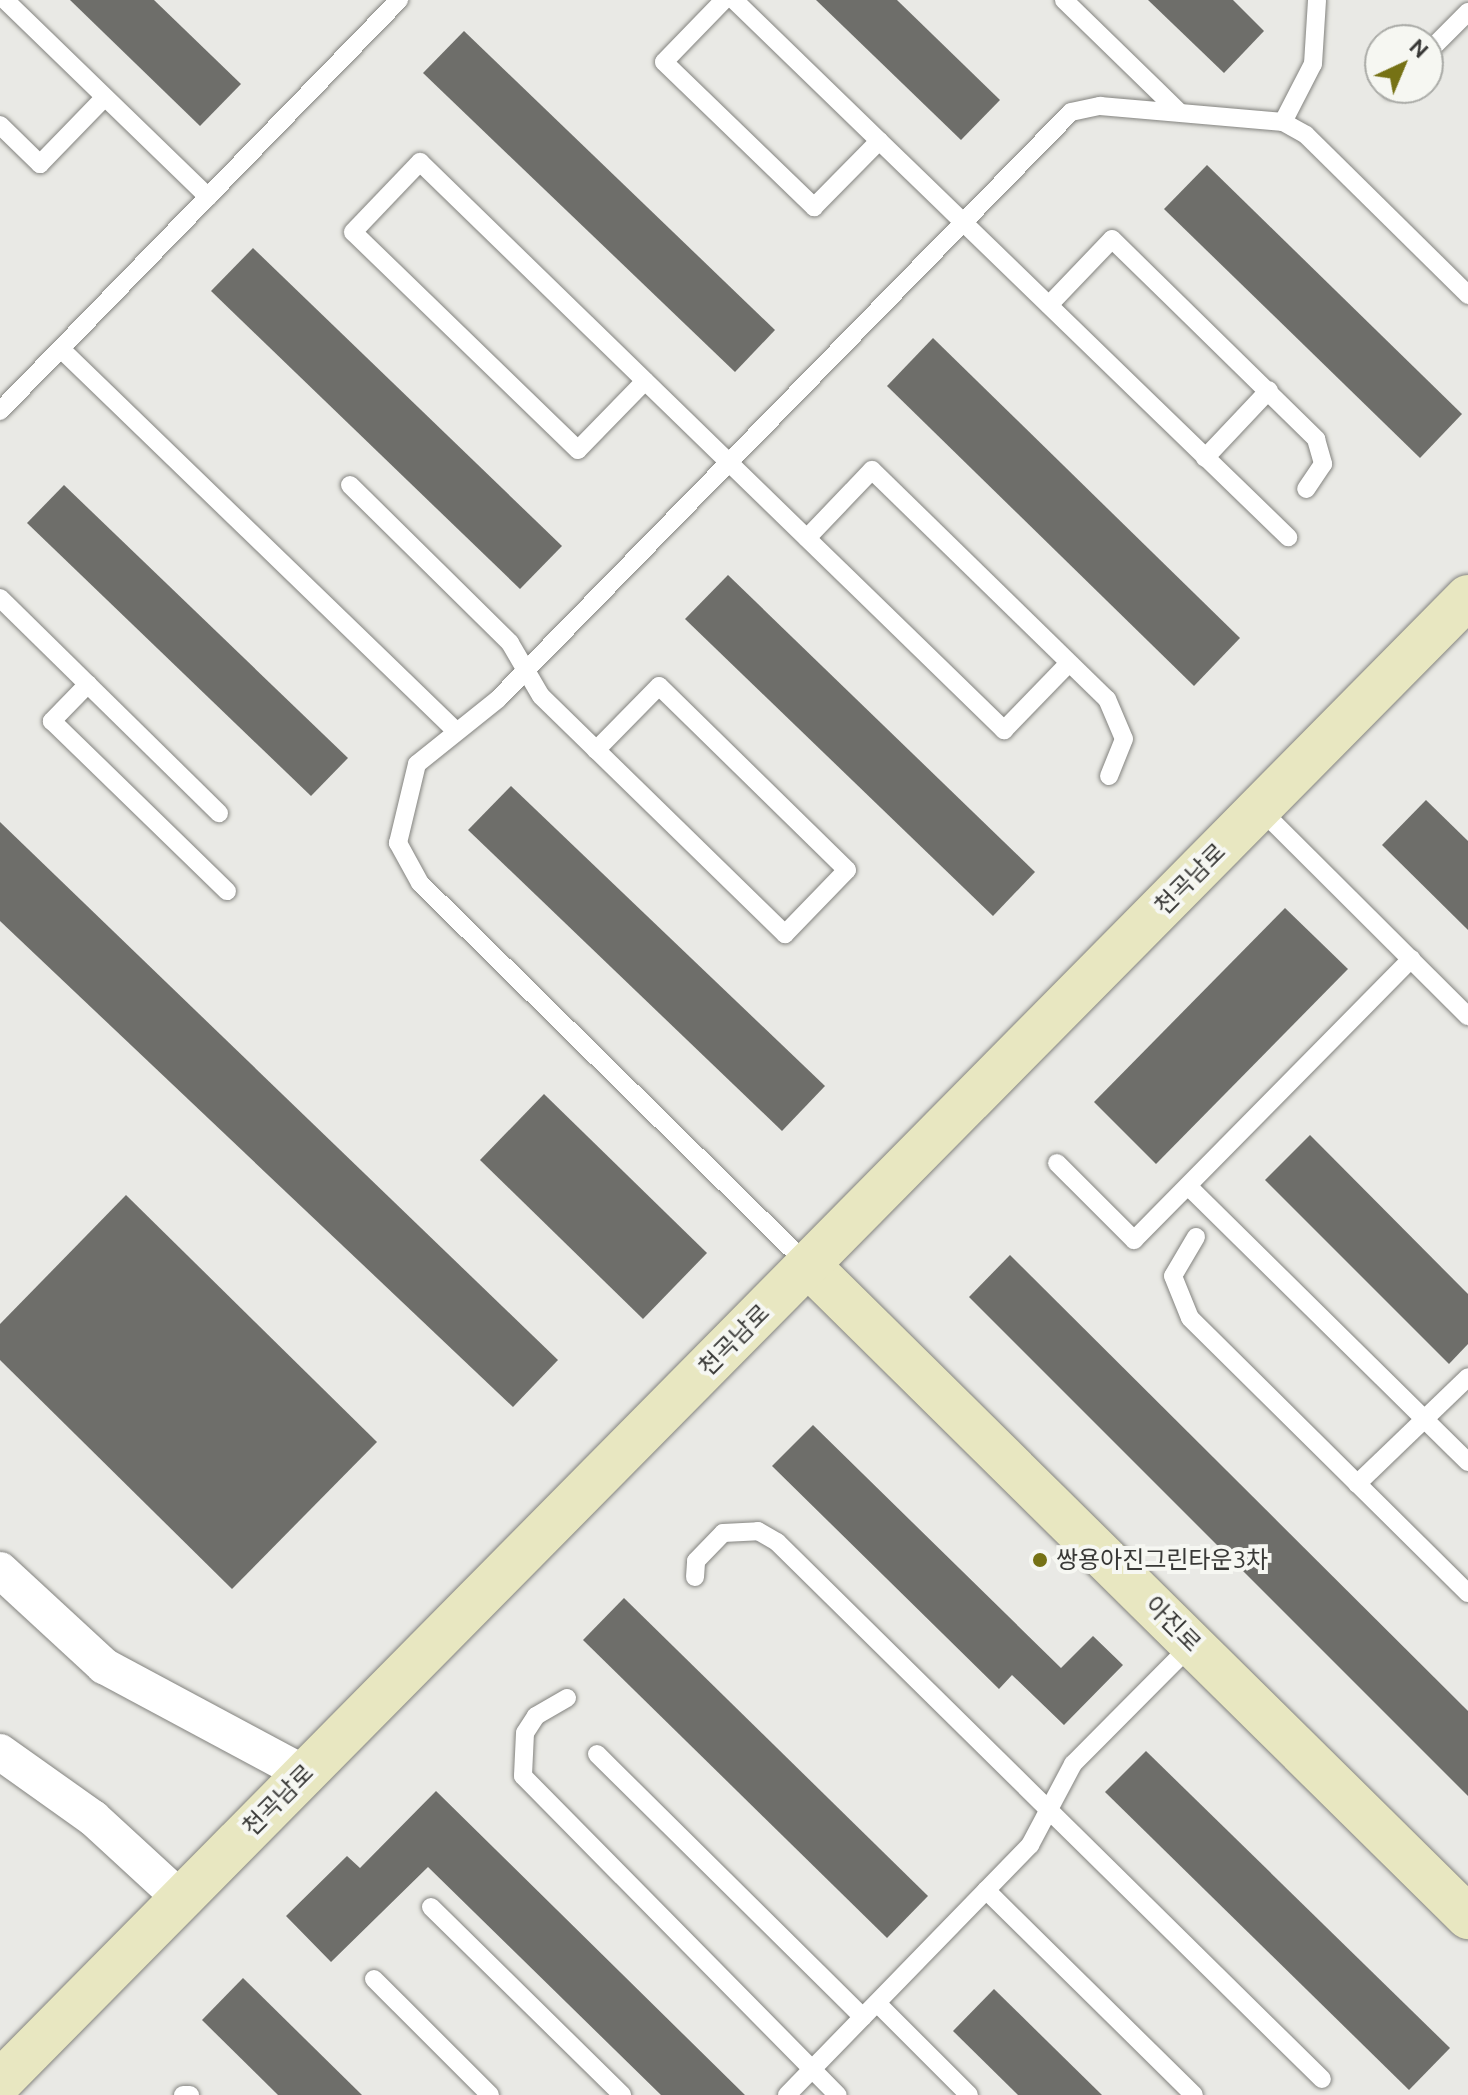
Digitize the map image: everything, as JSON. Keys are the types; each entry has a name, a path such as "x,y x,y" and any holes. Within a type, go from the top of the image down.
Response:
{"street":[{"name":"천곡남로","path":"0,2082 1468,597"},
{"name":"아진로","path":"808,1265 1468,1917"},
{"path":"0,1570 104,1666 305,1774"},
{"path":"0,1752 103,1826 181,1899"}],"lane":[{"path":"5,0 208,197"},
{"path":"0,411 399,0"},
{"path":"724,0 664,62 814,207 879,141"},
{"path":"734,0 1288,537"},
{"path":"1064,0 1178,111"},
{"path":"1283,122 1313,64 1317,0"},
{"path":"1444,36 1468,12"},
{"path":"0,125 40,164 105,97"},
{"path":"808,1265 404,863 398,843 407,786 427,751 526,671 961,221 1071,112 1100,106 1283,122 1306,135 1468,295"},
{"path":"645,381 578,450 353,232 420,162 1004,730 1069,663"},
{"path":"1049,305 1112,239 1316,439 1323,464 1306,489"},
{"path":"61,349 455,730"},
{"path":"1205,458 1269,390"},
{"path":"807,538 872,470 1069,663 1120,718 1121,760 1109,776"},
{"path":"350,485 510,643 541,696 596,750 785,934 847,870 659,686 596,750"},
{"path":"0,598 219,813"},
{"path":"88,684 52,721 227,891"},
{"path":"1259,808 1468,1016"},
{"path":"1057,1163 1134,1240 1411,959"},
{"path":"1188,1186 1468,1462"},
{"path":"1196,1237 1175,1263 1180,1304 1468,1593"},
{"path":"1357,1484 1468,1377"},
{"path":"695,1577 696,1561 723,1533 758,1531 777,1542 1322,2079"},
{"path":"787,2095 1030,1845 1073,1764 1192,1643"},
{"path":"567,1698 536,1716 525,1733 523,1776 838,2095"},
{"path":"597,1754 863,2017"},
{"path":"986,1890 1194,2095"},
{"path":"431,1907 622,2095"},
{"path":"374,1979 490,2095"},
{"path":"877,2003 969,2095"},
{"path":"183,2095 190,2095"}],"building":[{"path":"70,0 154,0 241,84 200,126"},
{"path":"816,0 897,0 1000,100 961,140"},
{"path":"1148,0 1233,0 1264,31 1224,73"},
{"path":"464,31 775,330 735,372 423,73"},
{"path":"1207,165 1462,414 1420,458 1164,209"},
{"path":"253,248 562,546 520,589 211,291"},
{"path":"933,338 1240,638 1194,686 887,386"},
{"path":"64,485 348,758 311,796 27,523"},
{"path":"728,575 1035,872 993,916 685,619"},
{"path":"511,786 825,1086 782,1131 468,830"},
{"path":"1426,800 1468,841 1468,930 1382,845"},
{"path":"0,822 558,1360 513,1407 0,921"},
{"path":"1285,908 1348,969 1156,1164 1094,1102"},
{"path":"544,1094 707,1253 643,1319 480,1160"},
{"path":"1310,1135 1468,1294 1468,1344 1449,1364 1265,1180"},
{"path":"126,1195 377,1442 232,1589 0,1360 0,1324"},
{"path":"1010,1255 1468,1711 1468,1796 969,1297"},
{"path":"813,1425 1061,1668 1093,1636 1123,1665 1064,1725 1012,1675 999,1689 772,1466"},
{"path":"624,1598 928,1896 887,1938 583,1640"},
{"path":"1146,1751 1450,2048 1409,2090 1105,1792"},
{"path":"436,1791 745,2095 661,2095 428,1867 331,1962 286,1916 347,1856 360,1868"},
{"path":"243,1978 362,2095 278,2095 202,2020"},
{"path":"994,1989 1102,2095 1018,2095 953,2031"}],"place":[{"name":"쌍용아진그린타운3차","path":"1040,1560"}]}
